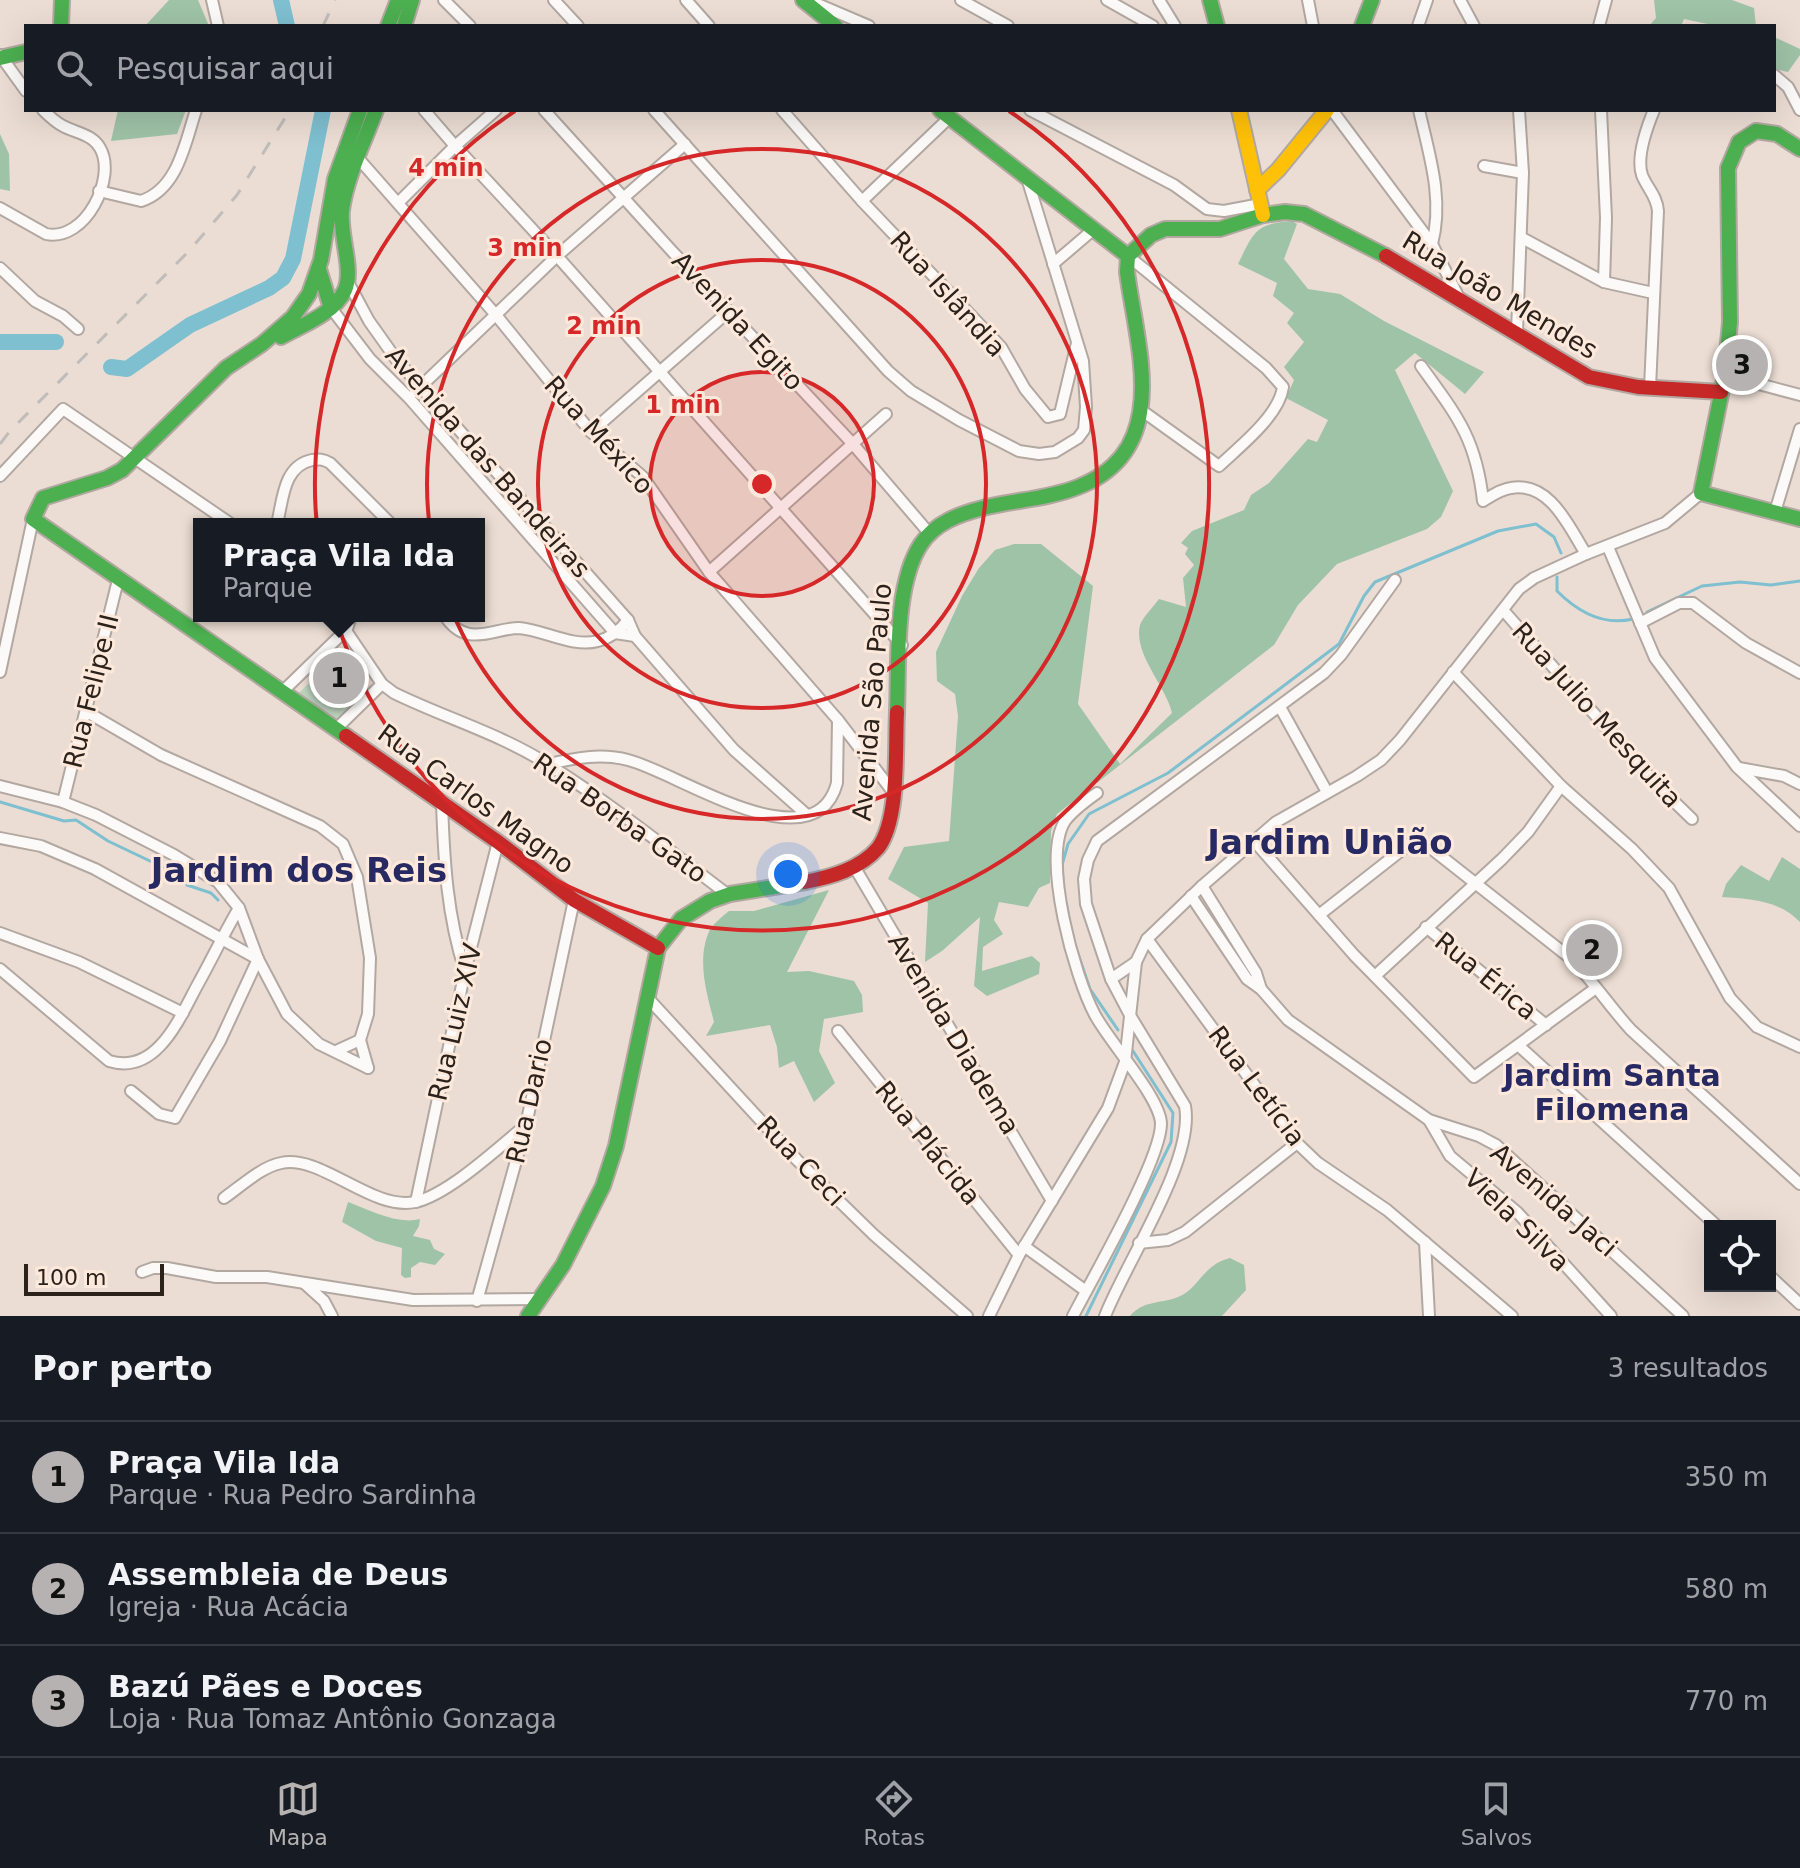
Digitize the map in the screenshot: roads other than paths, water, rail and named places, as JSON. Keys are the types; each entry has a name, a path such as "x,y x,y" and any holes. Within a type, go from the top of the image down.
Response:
{"main road":[{"path":"61,24 62,0"},
{"path":"389,24 398,0"},
{"path":"405,24 412,0"},
{"path":"805,0 833,24"},
{"path":"1210,0 1216,24"},
{"path":"1363,24 1372,0"},
{"path":"1,57 24,52"},
{"path":"33,519 38,504 47,496 107,478 135,460 226,368 262,344 293,317 309,294 320,260 335,179 359,112"},
{"path":"262,344 281,337 331,308 345,292 348,282 341,224 344,198 375,112"},
{"path":"1240,112 1261,203"},
{"path":"944,114 1128,256 1151,235 1165,229 1220,229 1261,203 1278,170 1328,112"},
{"path":"1800,149 1775,132 1763,131 1743,137 1731,155 1728,168 1730,322 1725,375 1701,493 1800,519"},
{"name":"Rua João Mendes","path":"1261,203 1318,219 1517,332 1571,369 1589,377 1606,383 1721,392"},
{"path":"320,260 332,250 344,259"},
{"name":"Avenida São Paulo","path":"855,868 879,845 888,825 893,792 903,590 910,565 929,533 953,516 979,508 1066,493 1100,480 1127,453 1141,410 1128,256"},
{"path":"320,260 322,284 331,308"},
{"name":"Rua Carlos Magno","path":"33,519 498,842 574,900 658,948"},
{"path":"528,1316 587,1222 603,1186 616,1146 658,948 687,913 727,894 855,868"}],"street":[{"path":"212,0 218,24"},
{"path":"444,0 468,24"},
{"path":"554,0 576,24"},
{"path":"686,0 707,24"},
{"path":"805,0 864,24"},
{"path":"961,0 1004,24"},
{"path":"1107,0 1149,24"},
{"path":"1159,0 1174,24"},
{"path":"1308,0 1313,24"},
{"path":"1419,24 1427,0"},
{"path":"1460,0 1473,24"},
{"path":"1600,24 1606,0"},
{"path":"1,57 24,88"},
{"path":"1776,77 1788,87 1800,110"},
{"path":"0,208 46,234 59,235 87,218 99,191 104,166 99,146 92,138 61,125 45,112"},
{"path":"99,191 141,201 163,188 175,169 195,112"},
{"path":"426,112 902,645"},
{"path":"399,202 494,112"},
{"name":"Avenida Egito","path":"546,112 852,443 929,533"},
{"path":"656,112 888,371 911,391 1019,451 1039,454 1055,452 1078,438 1084,430 1086,384 1078,341 1026,175"},
{"name":"Rua Islândia","path":"784,112 862,201 1001,347 1025,389 1048,417 1060,414 1078,341"},
{"path":"1034,112 1174,185 1207,209 1224,211 1261,203"},
{"path":"1232,112 1245,132"},
{"path":"1332,112 1432,244 1460,300"},
{"path":"1419,112 1437,196 1438,215 1432,244"},
{"path":"1517,332 1523,173 1519,112"},
{"path":"1601,112 1606,218 1604,282"},
{"path":"1650,388 1657,202 1644,180 1640,162 1653,112"},
{"path":"862,201 944,114"},
{"path":"409,398 557,256 685,144"},
{"name":"Rua México","path":"358,158 496,315 591,432 643,477 709,572 838,720 893,792"},
{"path":"1484,166 1523,173"},
{"path":"1053,264 1094,229"},
{"path":"1522,238 1604,282 1653,293"},
{"path":"1128,256 1266,368 1283,387 1282,398 1254,434 1219,466 1141,410"},
{"path":"0,268 35,301 63,316 78,329"},
{"name":"Avenida das Bandeiras","path":"348,282 379,338 419,387 628,620 635,636 734,750 807,815"},
{"name":"Avenida das Bandeiras","path":"331,308 370,359 409,398 615,633"},
{"path":"591,432 729,311"},
{"path":"1421,366 1467,431 1478,462 1483,501 1508,488 1524,487 1538,491 1553,503 1586,554"},
{"path":"1725,375 1800,395"},
{"path":"0,476 61,409 222,518"},
{"path":"709,572 886,414"},
{"path":"1775,512 1800,429"},
{"path":"279,518 292,470 301,463 317,459 330,463 384,518"},
{"path":"989,1316 1021,1251 1108,1108 1125,1062 1136,962 1147,939 1276,822 1381,760 1519,589 1534,578 1586,554 1665,523 1701,493"},
{"path":"507,510 521,500"},
{"path":"372,518 374,509"},
{"path":"0,672 33,519"},
{"path":"1608,547 1655,658 1737,767 1800,826"},
{"name":"Rua Felipe II","path":"63,802 118,580"},
{"path":"1105,1316 1175,1169 1187,1130 1187,1117 1185,1106 1111,979 1086,904 1084,879 1088,860 1097,841 1324,673 1341,655 1395,580"},
{"path":"1640,623 1679,603 1693,603 1746,643 1800,673"},
{"name":"Rua Julio Mesquita","path":"1503,610 1655,783 1692,819"},
{"path":"449,622 462,632 474,635 514,628 584,643 597,642 615,633 628,620"},
{"path":"336,729 382,684 341,622"},
{"path":"283,691 347,629 349,622"},
{"path":"615,633 635,636"},
{"path":"1453,672 1561,786 1632,849 1669,888 1730,998 1757,1027 1800,1047"},
{"name":"Rua Borba Gato","path":"382,684 408,700 549,764 727,894"},
{"path":"1280,707 1327,792"},
{"path":"0,786 63,802 96,815 174,855 218,882 239,908 258,959 287,1014 319,1044 368,1068 360,1040 368,1014 370,958 357,877 343,844 320,826 161,755 87,712"},
{"path":"549,764 604,756 627,759 655,768 744,809 778,818 807,815 821,807 836,787 838,720"},
{"path":"1737,767 1784,776 1800,784"},
{"path":"1375,976 1528,832 1561,786"},
{"path":"1073,1316 1145,1175 1159,1134 1158,1110 1095,1015 1067,938 1057,868 1059,839 1065,822 1097,793"},
{"path":"442,803 449,907 455,942 465,971"},
{"path":"0,838 41,846 95,869 258,959"},
{"name":"Rua Luiz XIV","path":"416,1202 465,971 498,842"},
{"path":"1255,842 1375,976 1475,1077 1596,988"},
{"path":"1319,915 1412,842 1423,842 1569,957 1631,1030 1800,1184"},
{"name":"Avenida Diadema","path":"855,868 1052,1201"},
{"name":"Avenida Jaci","path":"1202,886 1256,973 1261,989"},
{"name":"Avenida Jaci","path":"1191,896 1247,979 1261,989 1288,1020 1429,1120 1479,1136 1496,1145 1683,1316"},
{"name":"Rua Dario","path":"477,1301 526,1125 574,900"},
{"path":"0,969 109,1061 122,1065 149,1055 174,1030 239,908"},
{"path":"199,925 210,943 212,959"},
{"name":"Rua Érica","path":"1426,927 1546,1025"},
{"path":"0,933 79,962 183,1013"},
{"name":"Rua Letícia","path":"1147,939 1297,1143 1318,1163 1387,1210 1512,1316"},
{"path":"131,1091 159,1114 175,1118 220,1041 258,959"},
{"path":"1111,979 1136,962"},
{"name":"Rua Ceci","path":"646,996 797,1160 874,1235 967,1316"},
{"name":"Rua Plácida","path":"838,1031 1021,1251 1086,1291"},
{"path":"336,1051 360,1040"},
{"path":"1519,1046 1710,1220"},
{"name":"Viela Silva","path":"1429,1120 1450,1156 1517,1212 1611,1316"},
{"path":"224,1198 274,1166 294,1162 391,1201 416,1202 452,1184 526,1125"},
{"path":"1139,1243 1168,1240 1185,1232 1297,1143"},
{"path":"1425,1242 1429,1316"},
{"path":"142,1272 149,1268 167,1268 216,1277 267,1277 413,1300 541,1299"},
{"path":"303,1281 324,1301 332,1316"},
{"path":"1776,1282 1800,1304"}],"waterway":[{"path":"281,0 287,24"},
{"path":"111,367 127,369 190,325 269,288 283,278 293,259 323,112"},
{"path":"0,342 56,342"},
{"path":"1063,879 1062,865 1068,844 1089,814 1168,773 1339,644 1364,596 1375,582 1498,531 1536,524 1554,537 1561,553"},
{"path":"1557,577 1557,591 1592,616 1612,621 1633,619"},
{"path":"1647,612 1702,586 1740,582 1771,585 1800,581"},
{"path":"0,802 64,821 76,820 108,841 173,872 187,885 211,893 218,900"},
{"path":"1066,902 1072,934"},
{"path":"1075,945 1090,989 1118,1030"},
{"path":"1086,1316 1171,1142 1173,1113 1133,1051"}],"railway":[{"path":"324,24 335,0"},
{"path":"0,444 189,251 237,195 289,112"}],"place":[{"name":"Bazú Pães e Doces","path":"1742,365"},
{"name":"Praça Vila Ida","path":"339,678"},
{"name":"Assembleia de Deus","path":"1592,950"}],"district":[{"name":"Jardim União","path":"1330,842"},
{"name":"Jardim dos Reis","path":"299,870"},
{"name":"Jardim Santa Filomena","path":"1612,1093"}]}
